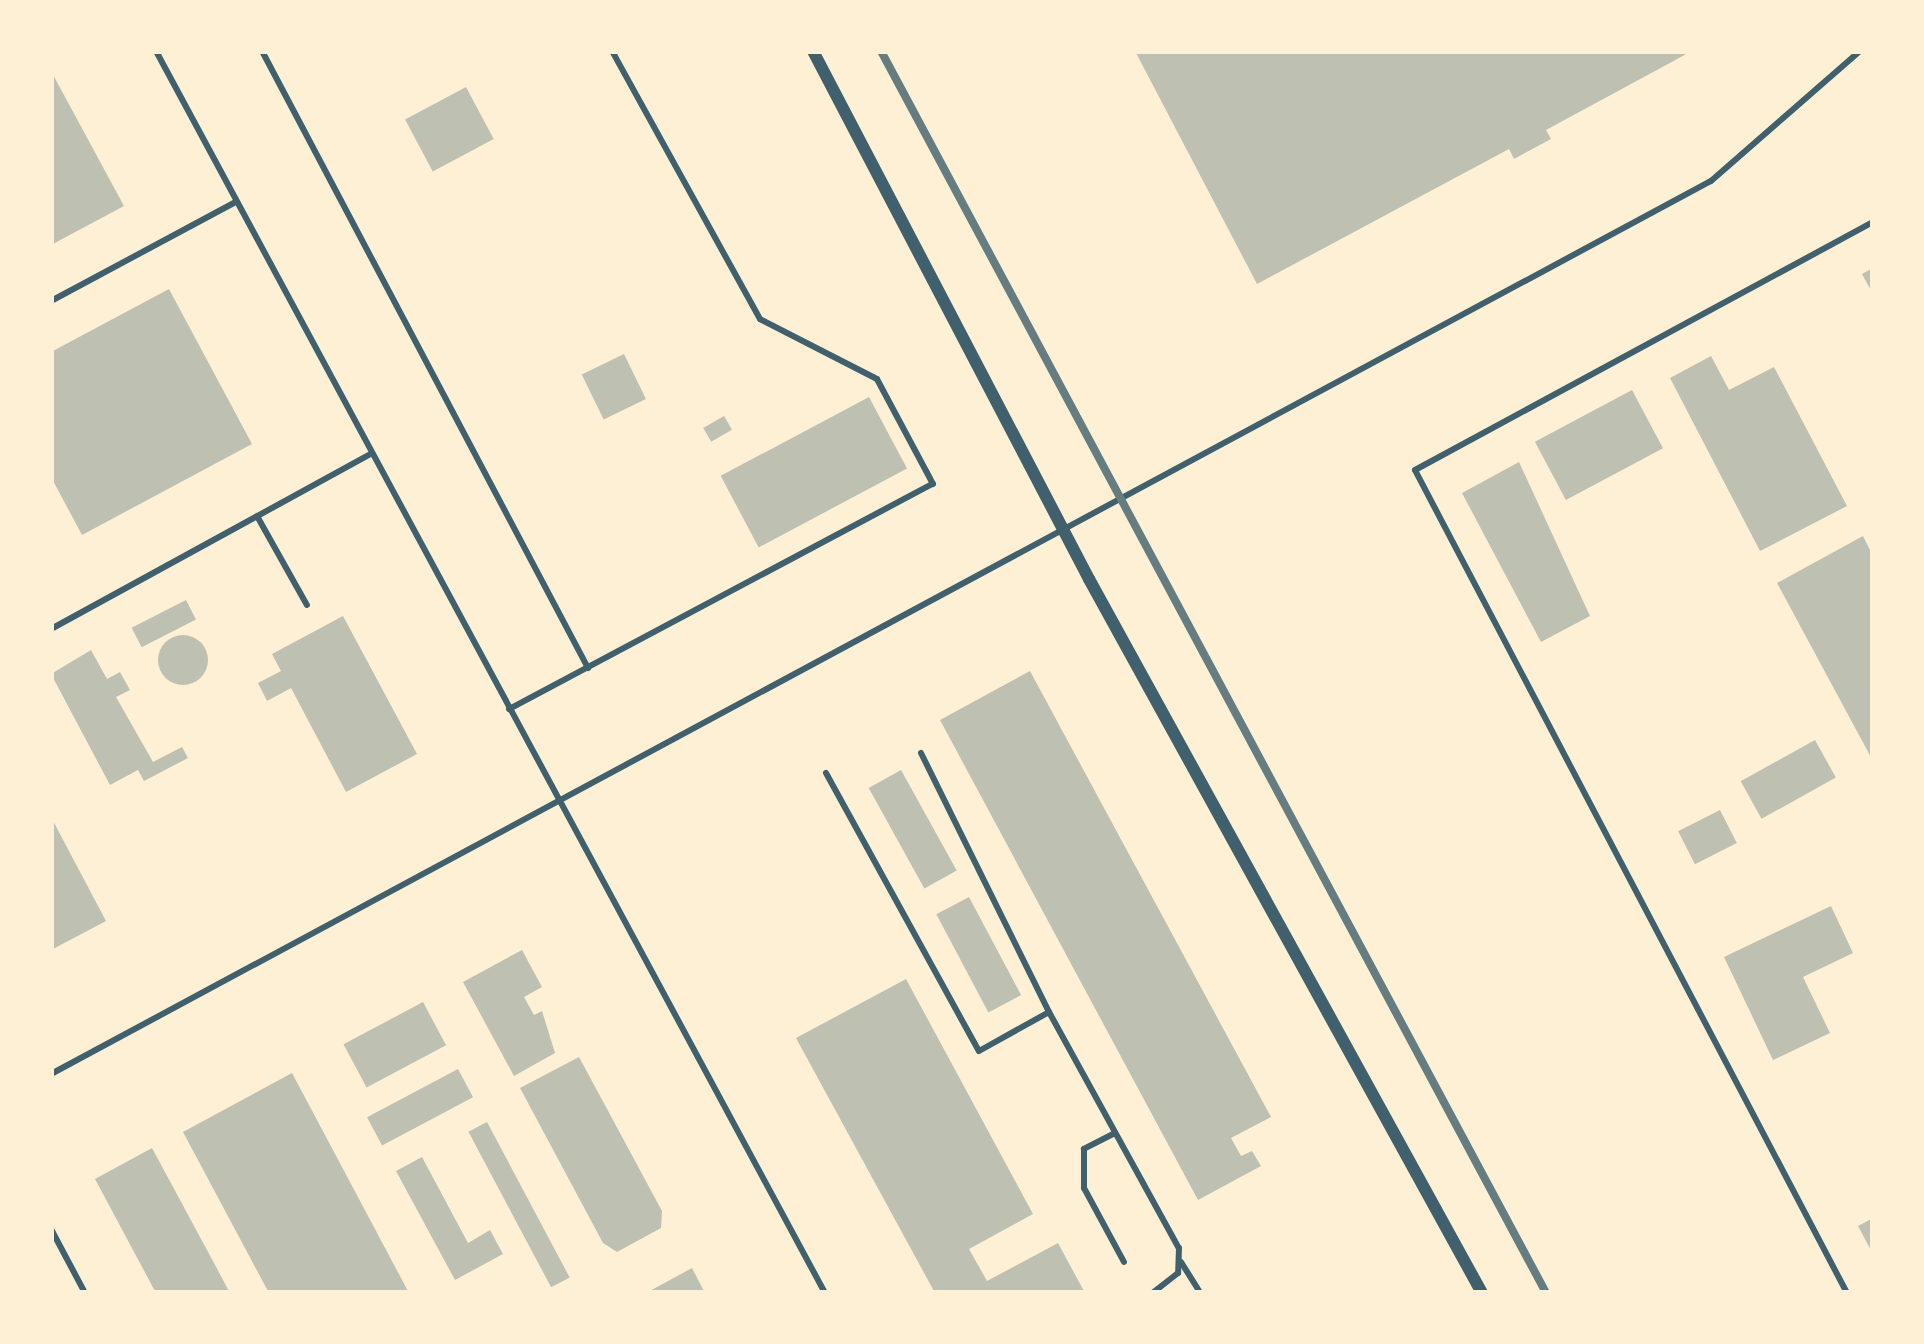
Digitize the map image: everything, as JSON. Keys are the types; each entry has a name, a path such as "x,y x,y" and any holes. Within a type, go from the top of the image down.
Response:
{"street":[{"path":"813,51 1089,579 1482,1293"}],"lane":[{"path":"156,51 825,1293"},
{"path":"262,51 588,668"},
{"path":"509,710 933,484 877,380 760,319 612,51"},
{"path":"51,1074 1711,181 1860,51"},
{"path":"51,301 236,202"},
{"path":"1847,1293 1415,470 1873,222"},
{"path":"51,629 371,454"},
{"path":"257,516 307,605"},
{"path":"921,753 1048,1012 1200,1293"},
{"path":"826,773 979,1051 1048,1012"},
{"path":"1115,1133 1084,1149 1084,1188 1124,1262"},
{"path":"51,1229 85,1293"},
{"path":"1152,1293 1181,1262"}],"building":[{"path":"1135,51 1692,51 1546,130 1551,139 1514,159 1509,149 1257,284"},
{"path":"51,71 124,206 51,245"},
{"path":"466,87 494,139 433,171 405,119"},
{"path":"1873,268 1873,294 1862,274"},
{"path":"169,289 252,444 82,535 51,477 51,352"},
{"path":"624,354 646,399 604,420 582,375"},
{"path":"1711,356 1729,390 1774,367 1847,506 1760,551 1670,378"},
{"path":"1632,390 1663,448 1566,500 1535,442"},
{"path":"869,397 907,469 759,547 721,476"},
{"path":"724,416 732,430 711,442 703,428"},
{"path":"1519,462 1590,616 1541,642 1462,493"},
{"path":"1863,536 1873,556 1873,761 1777,583"},
{"path":"186,600 196,620 142,647 132,628"},
{"path":"343,616 417,754 346,792 291,688 267,701 258,683 281,671 272,654"},
{"path":"183,635 201,642 208,660 201,678 183,685 165,678 158,660 165,642"},
{"path":"91,650 107,679 120,672 130,690 116,697 153,762 182,747 188,758 144,781 138,770 110,785 51,674"},
{"path":"1030,671 1271,1117 1231,1138 1241,1156 1252,1151 1261,1166 1198,1200 940,720"},
{"path":"1815,740 1836,778 1762,819 1741,781"},
{"path":"901,770 957,871 924,889 869,788"},
{"path":"1720,810 1737,843 1695,864 1678,831"},
{"path":"51,817 106,921 51,950"},
{"path":"969,897 1021,995 988,1012 936,914"},
{"path":"1831,906 1853,953 1803,977 1830,1033 1773,1060 1724,957"},
{"path":"522,950 542,987 524,997 534,1015 542,1011 555,1053 514,1076 463,982"},
{"path":"906,979 1033,1214 969,1249 987,1281 1058,1243 1085,1293 935,1293 796,1038"},
{"path":"423,1002 446,1045 367,1088 344,1044"},
{"path":"579,1057 662,1211 661,1228 617,1252 603,1243 520,1088"},
{"path":"458,1069 473,1097 382,1146 367,1117"},
{"path":"292,1073 409,1293 269,1293 183,1132"},
{"path":"487,1122 570,1277 551,1287 468,1132"},
{"path":"152,1148 230,1293 156,1293 95,1179"},
{"path":"422,1157 468,1243 490,1230 503,1254 455,1280 396,1171"},
{"path":"1873,1218 1873,1254 1858,1226"},
{"path":"692,1268 705,1293 646,1293"}],"railway":[{"path":"881,51 1546,1293"}]}
